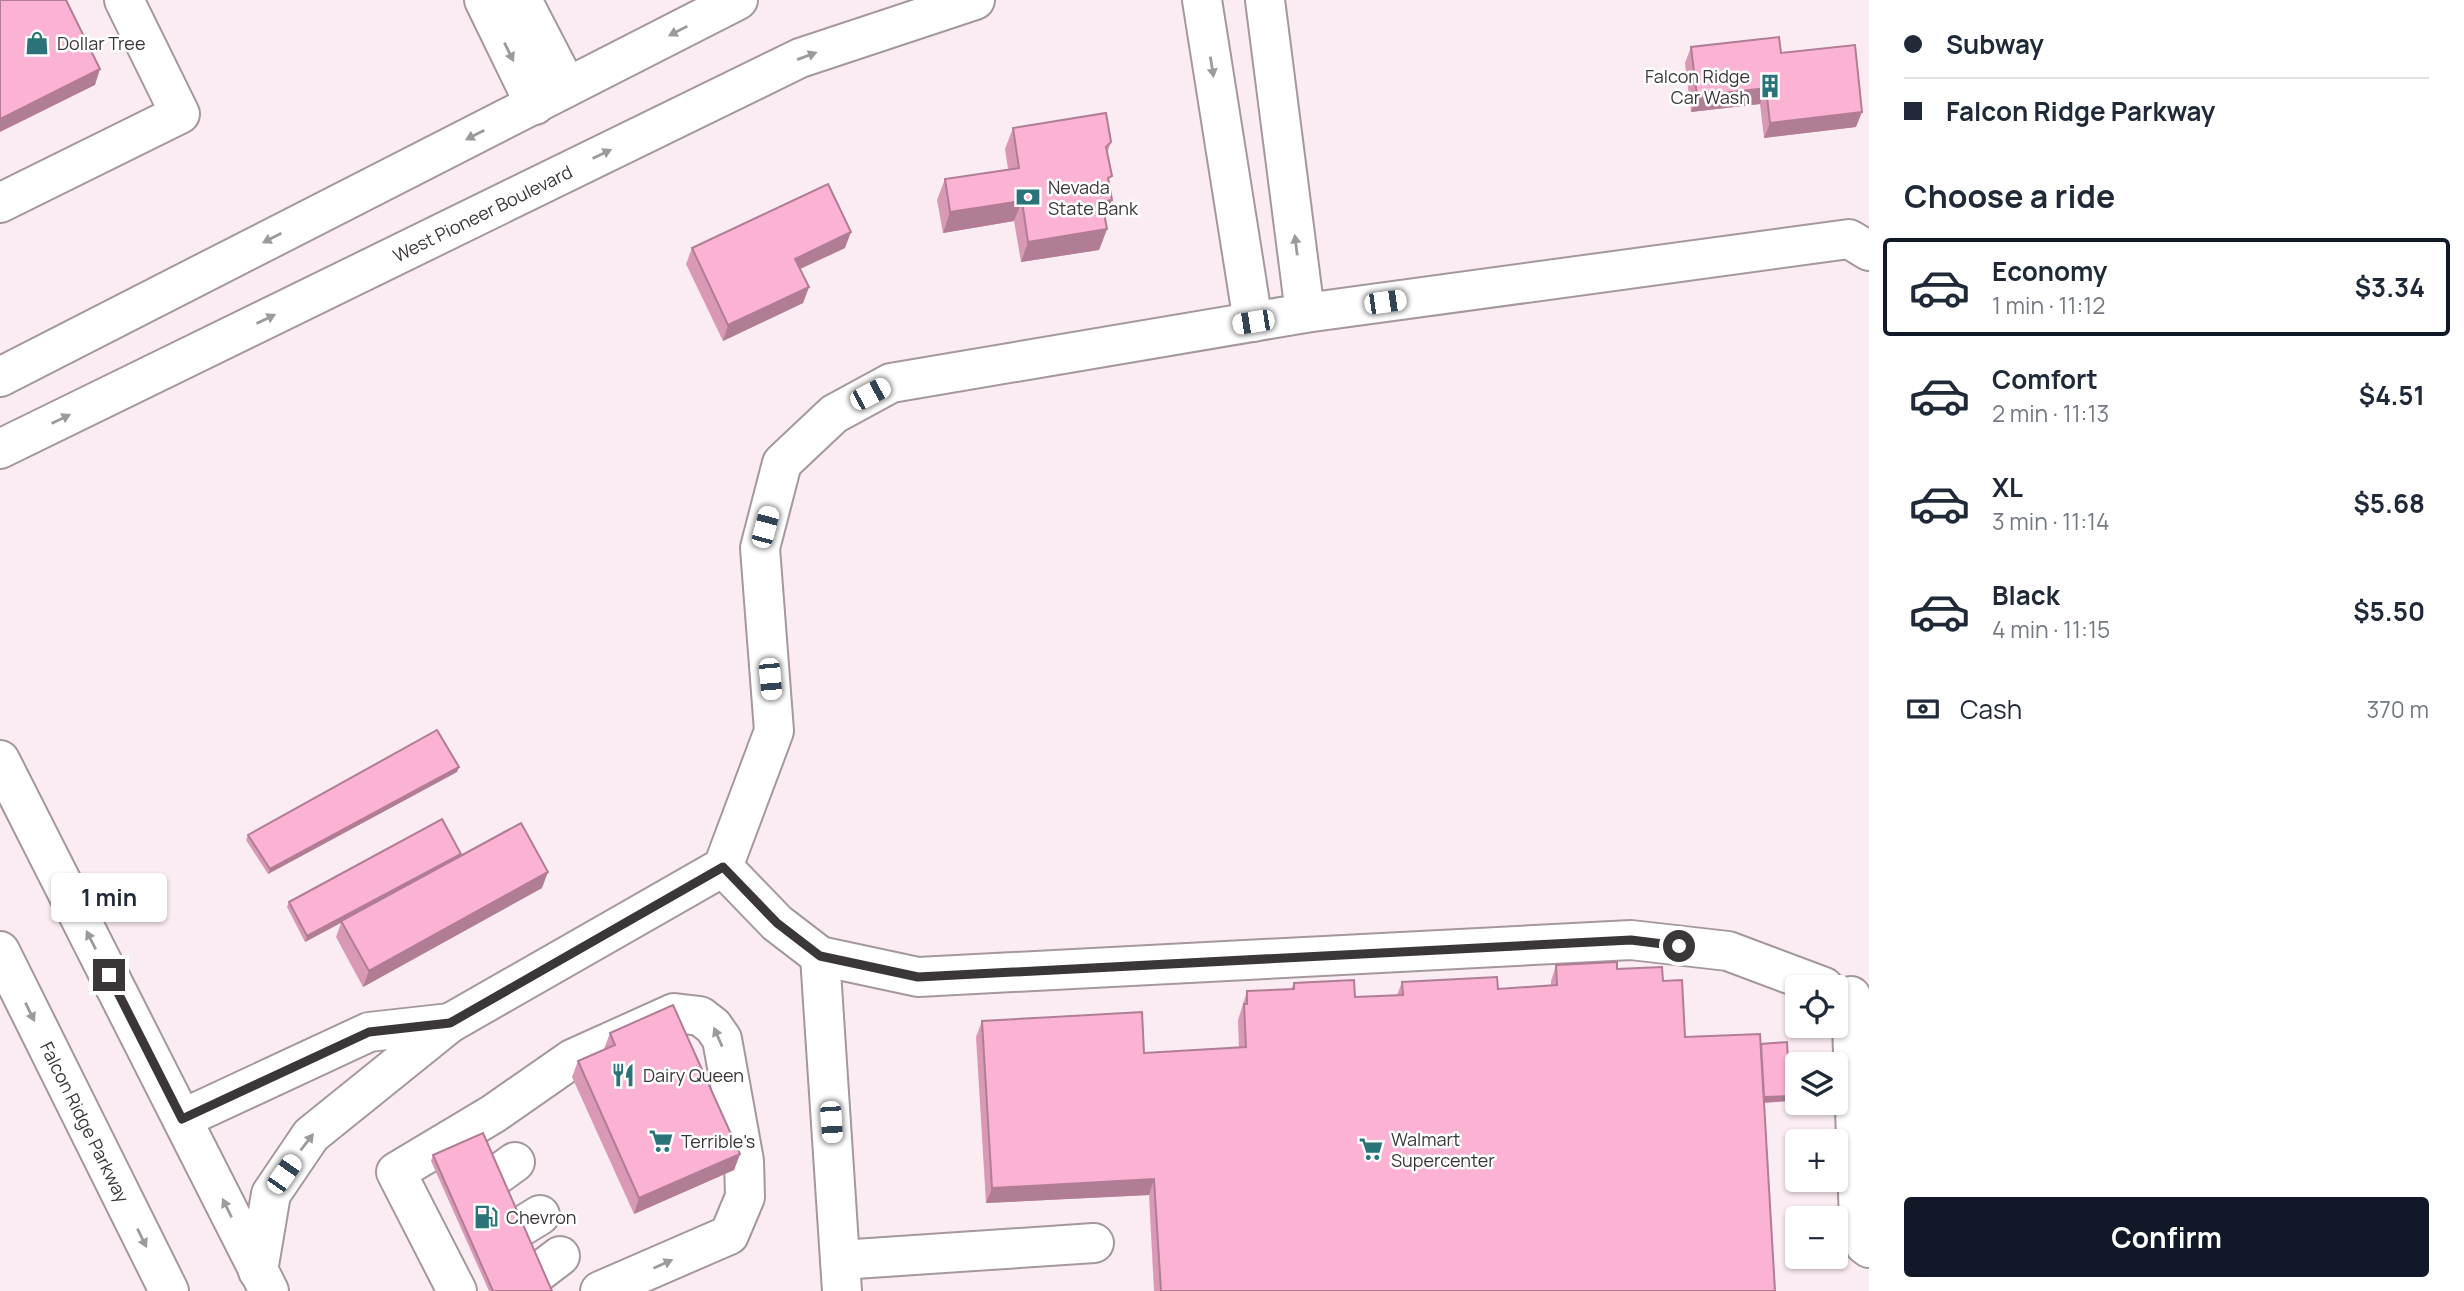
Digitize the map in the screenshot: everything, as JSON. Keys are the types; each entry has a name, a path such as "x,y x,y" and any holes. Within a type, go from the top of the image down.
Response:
{"main road":[{"path":"0,203 180,114 124,0"},
{"path":"484,0 551,96"},
{"path":"523,0 551,96"},
{"path":"0,377 738,0"},
{"name":"West Pioneer Boulevard","path":"0,449 800,58 975,0"},
{"path":"1202,0 1253,322"},
{"path":"1265,0 1305,313"},
{"path":"264,1281 271,1194 311,1135 450,1023 723,867 774,732 760,548 782,463 834,414 891,383 1305,313 1849,239 1869,251"},
{"path":"0,760 264,1281"},
{"path":"723,867 777,923 820,956 918,977 1631,940 1728,951 1795,975"},
{"name":"Falcon Ridge Parkway","path":"0,951 169,1291"},
{"path":"820,956 841,1276 1094,1243"},
{"path":"459,1274 438,1215 396,1172 493,1114 572,1059 674,1013 700,1016 713,1026 722,1040 744,1161 745,1197 739,1216 729,1235 600,1291"},
{"path":"182,1119 369,1032 450,1023"},
{"path":"1848,1038 1859,1222 1865,1245 1869,1248"}],"building":[{"name":"Dollar Tree","path":"0,0 66,0 100,69 0,119"},
{"name":"Falcon Ridge Car Wash","path":"1779,37 1781,53 1855,45 1862,112 1770,123 1766,88 1697,96 1691,47"},
{"name":"Nevada State Bank","path":"1106,113 1111,142 1106,147 1112,176 1108,178 1112,200 1102,202 1107,229 1028,242 1022,201 950,212 945,179 1019,168 1013,128"},
{"path":"828,184 851,232 795,259 809,287 728,325 692,248"},
{"path":"437,730 459,767 270,869 248,835"},
{"path":"442,819 461,854 307,936 289,902"},
{"path":"521,823 548,872 369,971 341,921"},
{"name":"Walmart Supercenter","path":"1617,962 1617,969 1662,967 1663,981 1682,980 1685,1037 1760,1034 1775,1291 1161,1291 1154,1179 992,1188 982,1021 1142,1012 1144,1053 1246,1047 1244,1004 1247,1004 1247,991 1294,989 1294,983 1354,980 1355,997 1403,995 1402,982 1497,977 1498,989 1557,985 1556,965"},
{"path":"673,1005 740,1154 639,1198 578,1061 615,1045 610,1033"},
{"path":"1787,1042 1785,1096 1764,1097 1761,1044"},
{"name":"Chevron","path":"483,1133 552,1291 493,1291 433,1155"}],"place":[{"name":"Dollar Tree","path":"37,43"},
{"name":"Falcon Ridge Car Wash","path":"1770,86"},
{"name":"Nevada State Bank","path":"1028,197"},
{"name":"Dairy Queen","path":"623,1075"},
{"name":"Terrible's","path":"661,1141"},
{"name":"Walmart Supercenter","path":"1371,1149"},
{"name":"Chevron","path":"486,1217"}],"route":[{"path":"109,975 182,1119 369,1032 450,1023 723,867 777,923 820,956 918,977 1631,940 1679,946"}]}
